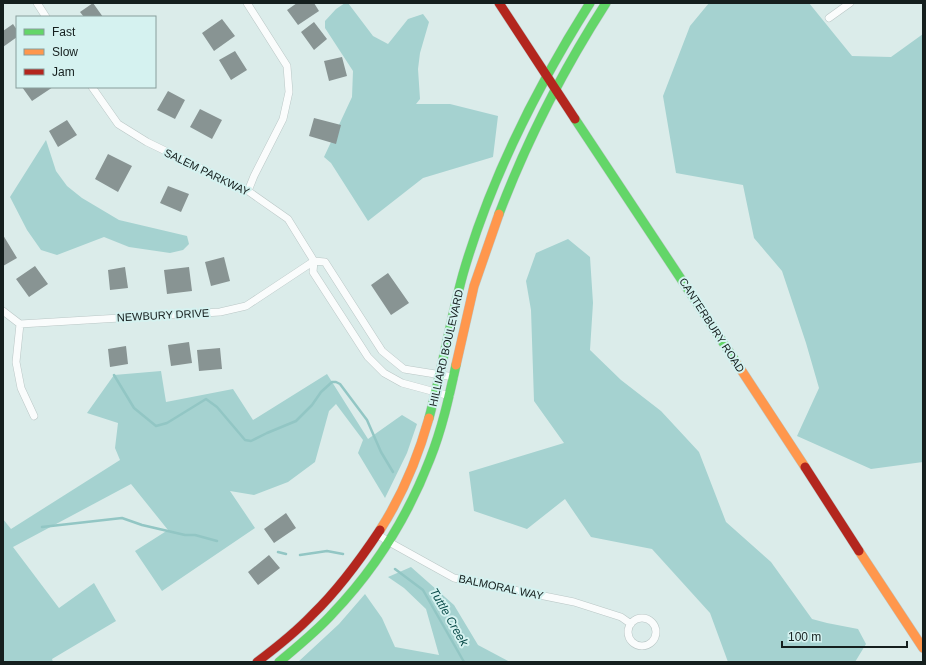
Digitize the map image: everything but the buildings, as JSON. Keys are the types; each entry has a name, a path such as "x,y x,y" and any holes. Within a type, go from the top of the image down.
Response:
{"main road":[{"name":"CANTERBURY ROAD","path":"498,3 681,278 923,648"},
{"name":"HILLIARD BOULEVARD","path":"257,662 287,639 322,605 350,572 377,534 401,491 412,468 428,422 455,302 495,182 525,116 546,76 590,3"},
{"name":"HILLIARD BOULEVARD","path":"279,662 324,623 376,562 414,497 435,449 450,396 472,296 497,218 525,149 555,89 571,59 606,3"}],"street":[{"path":"37,3 45,16"},
{"path":"247,3 287,66 289,92 283,119 248,191"},
{"path":"828,18 850,3"},
{"name":"SALEM PARKWAY","path":"93,88 118,124 147,142 248,191 288,218 314,261"},
{"path":"450,396 402,383 384,372 368,357 313,272 314,261 325,262 382,351 404,368 440,373 454,377"},
{"name":"NEWBURY DRIVE","path":"20,324 220,312 246,306 314,261"},
{"path":"3,311 20,324 16,362 21,388 34,416"},
{"name":"BALMORAL WAY","path":"377,534 454,578 574,602 621,617 631,624"}],"shaded area":[{"path":"345,3 348,3 373,36 388,44 408,19 423,14 429,22 420,53 418,69 420,99 416,104 450,104 498,116 493,157 423,178 368,221 331,163 324,157 352,97 353,71 325,28 325,21 336,9"},
{"path":"709,3 809,3 852,56 891,57 923,34 923,462 871,469 797,436 819,388 782,271 754,238 743,185 676,173 663,96 690,26"},
{"path":"46,140 56,171 67,186 82,198 119,220 187,236 189,244 183,250 170,253 129,247 104,237 57,255 41,250 27,230 10,197"},
{"path":"568,239 590,257 593,303 590,350 621,380 661,411 699,452 726,522 771,562 812,619 858,629 866,644 855,662 728,662 710,613 652,549 591,537 565,499 527,529 474,511 469,472 564,443 534,401 531,310 526,281 536,253"},
{"path":"161,371 166,402 233,389 253,420 327,374 368,439 402,415 417,424 407,453 385,498 358,453 363,440 336,404 329,411 315,462 288,482 254,495 230,491 255,528 162,591 135,551 168,530 131,484 13,547 59,608 94,583 116,621 52,659 53,662 3,662 3,519 11,529 120,460 115,448 118,423 87,413 114,375"},
{"path":"411,567 454,605 478,645 510,662 298,662 339,624 365,594 382,618 395,647 439,655 426,609 404,588 388,577"}],"waterway":[{"name":"Tuttle Creek","path":"114,375 134,408 156,426 167,423 206,399 217,407 245,440 251,441 296,421 312,405 321,392 332,382 336,382 340,384 367,420 381,452 393,472"},
{"path":"42,527 122,518 142,525 185,535 195,535 217,541"},
{"path":"300,555 327,551 343,554"},
{"path":"278,552 286,554"},
{"name":"Tuttle Creek","path":"395,569 423,590 464,662"}],"traffic: fast":[{"path":"429,418 463,274 487,203 517,134 534,100 570,35 590,3"},
{"path":"499,214 521,159 547,106 575,54 606,3"},
{"path":"575,119 736,362"},
{"path":"279,662 327,620 348,596 376,560 401,521 421,480 434,448 442,425 456,365"}],"traffic: slow":[{"path":"456,365 474,286 499,214"},
{"path":"736,362 805,467"},
{"path":"380,530 409,476 429,418"},
{"path":"859,551 923,648"}],"traffic: jam":[{"path":"499,3 575,119"},
{"path":"805,467 859,551"},
{"path":"257,662 307,621 332,595 349,574 380,530"}]}
